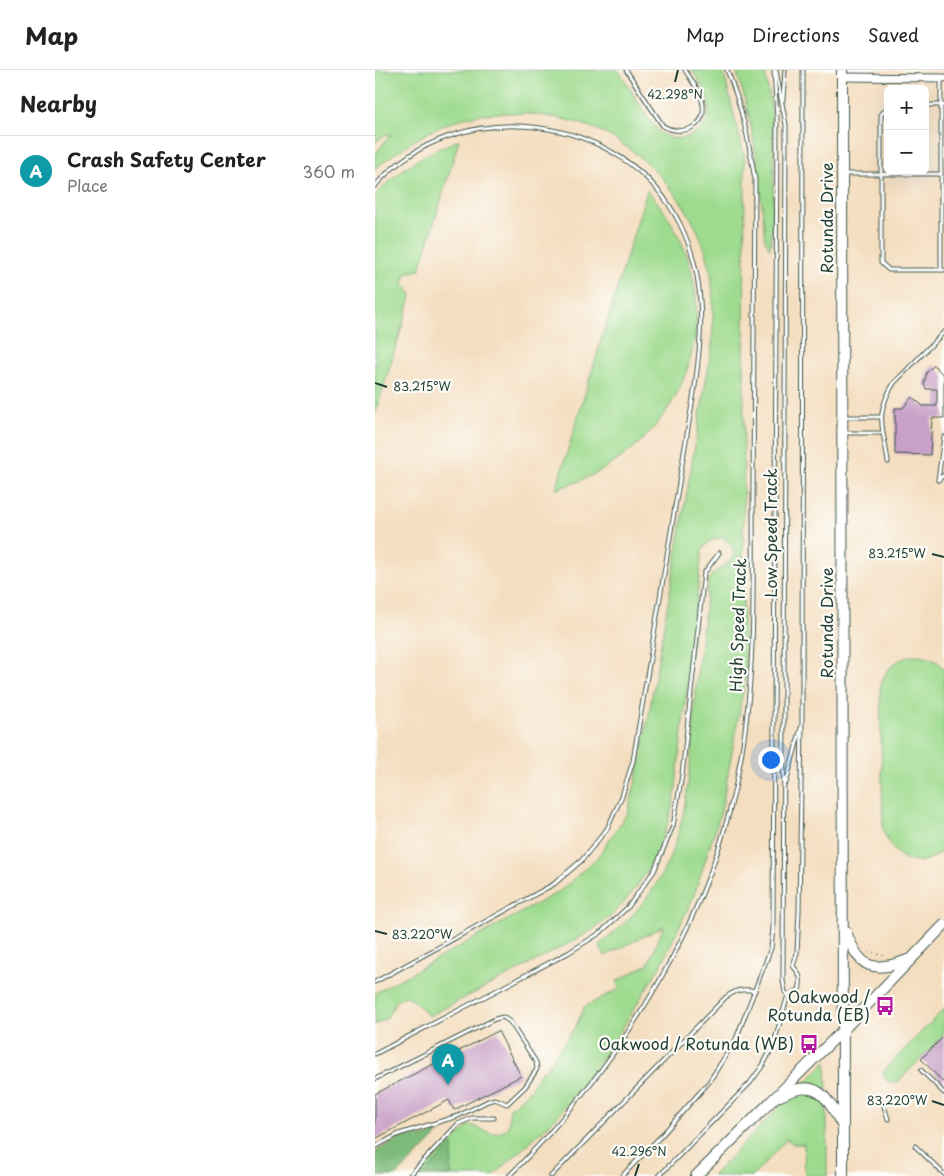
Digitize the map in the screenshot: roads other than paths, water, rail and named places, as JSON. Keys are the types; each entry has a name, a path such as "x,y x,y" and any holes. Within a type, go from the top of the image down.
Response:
{"main road":[{"name":"Rotunda Drive","path":"842,73 843,1176"},
{"path":"843,924 857,958 870,966 890,966 911,958"},
{"path":"696,1176 843,1030 944,925"},
{"path":"768,1103 798,1088 811,1088 823,1094 829,1101 843,1126"}],"street":[{"path":"842,73 943,78"}],"lane":[{"path":"626,70 663,126 681,132 690,130 698,123 703,114 700,95 685,70"},
{"name":"High Speed Track","path":"509,1176 543,1142 590,1086 631,1028 668,965 701,895 724,828 741,759 753,666 755,180 747,130 738,96 727,70"},
{"path":"622,1176 709,1082 736,1039 771,948 773,928 777,118 775,70"},
{"name":"Low Speed Track","path":"775,70 786,125 787,234 783,394 785,787 783,981 788,995"},
{"path":"783,108 785,70"},
{"path":"659,1176 750,1083 763,1065 773,1046 788,995 799,990 801,983 801,976 793,966 797,953 799,911 802,723 803,70"},
{"path":"884,111 881,115 881,263 889,270 942,270 943,78"},
{"path":"929,105 943,105"},
{"path":"375,186 383,176 414,153 447,136 484,127 522,124 559,130 595,143 627,162 657,190 680,223 694,260 702,302 701,344 695,386 633,761 615,813 607,829 581,860 554,884 375,982"},
{"path":"842,174 941,174"},
{"path":"888,462 881,433 881,417 887,394 894,383 944,332"},
{"path":"842,417 881,417"},
{"path":"842,433 881,433"},
{"path":"944,437 938,480 944,475"},
{"path":"375,1054 568,953 600,933 628,907 653,871 673,826 682,775 704,573 719,553"},
{"path":"785,787 802,723"},
{"path":"551,1176 726,997 734,991 746,988 755,991"},
{"path":"375,1079 495,1019 503,1017 515,1030 536,1062 537,1069 525,1087 507,1104 488,1100 458,1116 399,1134 375,1147"},
{"path":"921,1070 944,1094"},
{"path":"884,1106 888,1119"},
{"path":"409,1176 458,1124 472,1118 494,1118"},
{"path":"915,1146 944,1174"}],"place":[{"name":"Oakwood / Rotunda (EB)","path":"885,1006"},
{"name":"Oakwood / Rotunda (WB)","path":"809,1044"},
{"name":"Crash Safety Center","path":"448,1085"}]}
